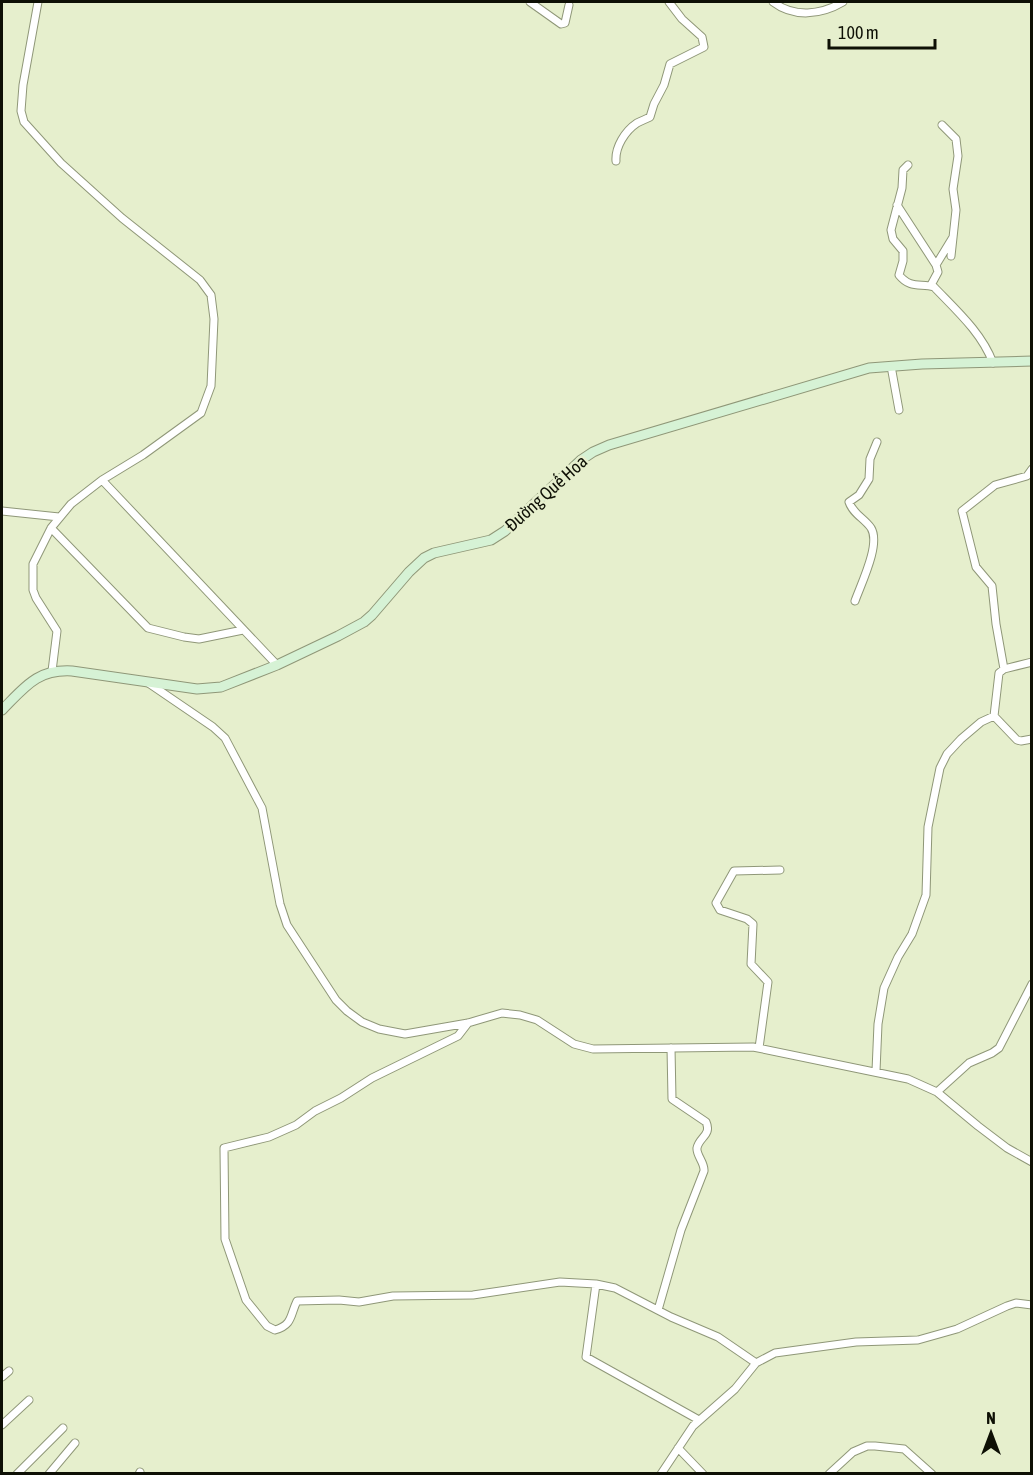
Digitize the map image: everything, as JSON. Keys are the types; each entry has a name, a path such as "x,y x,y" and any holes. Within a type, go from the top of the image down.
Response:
{"street":[{"path":"2,710 35,678 52,671 57,631 36,598 32,582 33,564 51,528 71,504 102,480 143,456 201,413 211,386 213,305 211,295 200,280 122,218 61,163 24,122 21,111 22,93 38,2"},
{"path":"530,2 561,24 565,23 569,5"},
{"path":"616,161 616,149 635,124 650,117 664,85 670,64 703,50 704,40 700,34 682,19 669,2"},
{"path":"773,2 783,9 808,13 828,10 843,2"},
{"path":"942,124 956,139 958,156 953,189 956,210 951,256"},
{"path":"908,165 902,171 902,188 891,230 893,239 903,251 899,275 914,286 931,285 980,338 988,349 993,363"},
{"path":"897,205 936,265 938,272 931,285"},
{"path":"936,265 955,234"},
{"name":"Đường Quế Hoa","path":"52,671 72,671 197,689 221,687 276,665 364,622 408,572 424,558 434,553 491,540 516,523 581,460 593,452 869,368 1032,361"},
{"path":"891,366 899,410"},
{"path":"855,601 873,550 874,536 872,530 854,512 849,503 859,495 869,479 870,459 877,442"},
{"path":"1004,669 996,624 993,586 976,567 962,511 995,485 1027,476 1032,470"},
{"path":"102,480 276,665"},
{"path":"2,511 59,517"},
{"path":"51,528 148,628 200,639 243,630"},
{"path":"994,716 999,673 1004,669 1032,662"},
{"path":"145,681 213,727 225,738 262,808 280,904 287,925 336,1000 362,1022 392,1032 416,1033 468,1023 502,1013 537,1020 574,1044 593,1049 759,1048 876,1071 908,1079 937,1092 1007,1148 1032,1162"},
{"path":"994,716 1017,740 1032,739"},
{"path":"876,1071 878,1024 884,988 898,957 912,934 926,895 927,835 940,768 947,754 961,739 981,722 994,716"},
{"path":"759,1048 768,982 751,964 753,924 752,921 720,910 716,903 734,871 780,870"},
{"path":"937,1092 969,1063 999,1048 1032,984"},
{"path":"468,1023 458,1036 372,1078 315,1111 296,1125 269,1137 224,1148 224,1234 246,1300 267,1326 275,1330 283,1327 292,1317 297,1301 359,1302 393,1296 473,1295 560,1282 596,1284 615,1288 718,1337 756,1363"},
{"path":"658,1310 681,1230 704,1171 704,1164 697,1147 708,1131 706,1122 672,1099 671,1048"},
{"path":"596,1284 586,1357 699,1420"},
{"path":"661,1473 699,1420 735,1389 756,1363 775,1353 856,1342 918,1340 957,1329 1007,1306 1032,1305"},
{"path":"2,1377 9,1371"},
{"path":"2,1425 29,1400"},
{"path":"17,1473 63,1428"},
{"path":"49,1473 75,1443"},
{"path":"829,1473 853,1452 867,1446 904,1449 932,1473"},
{"path":"678,1448 703,1473"}]}
